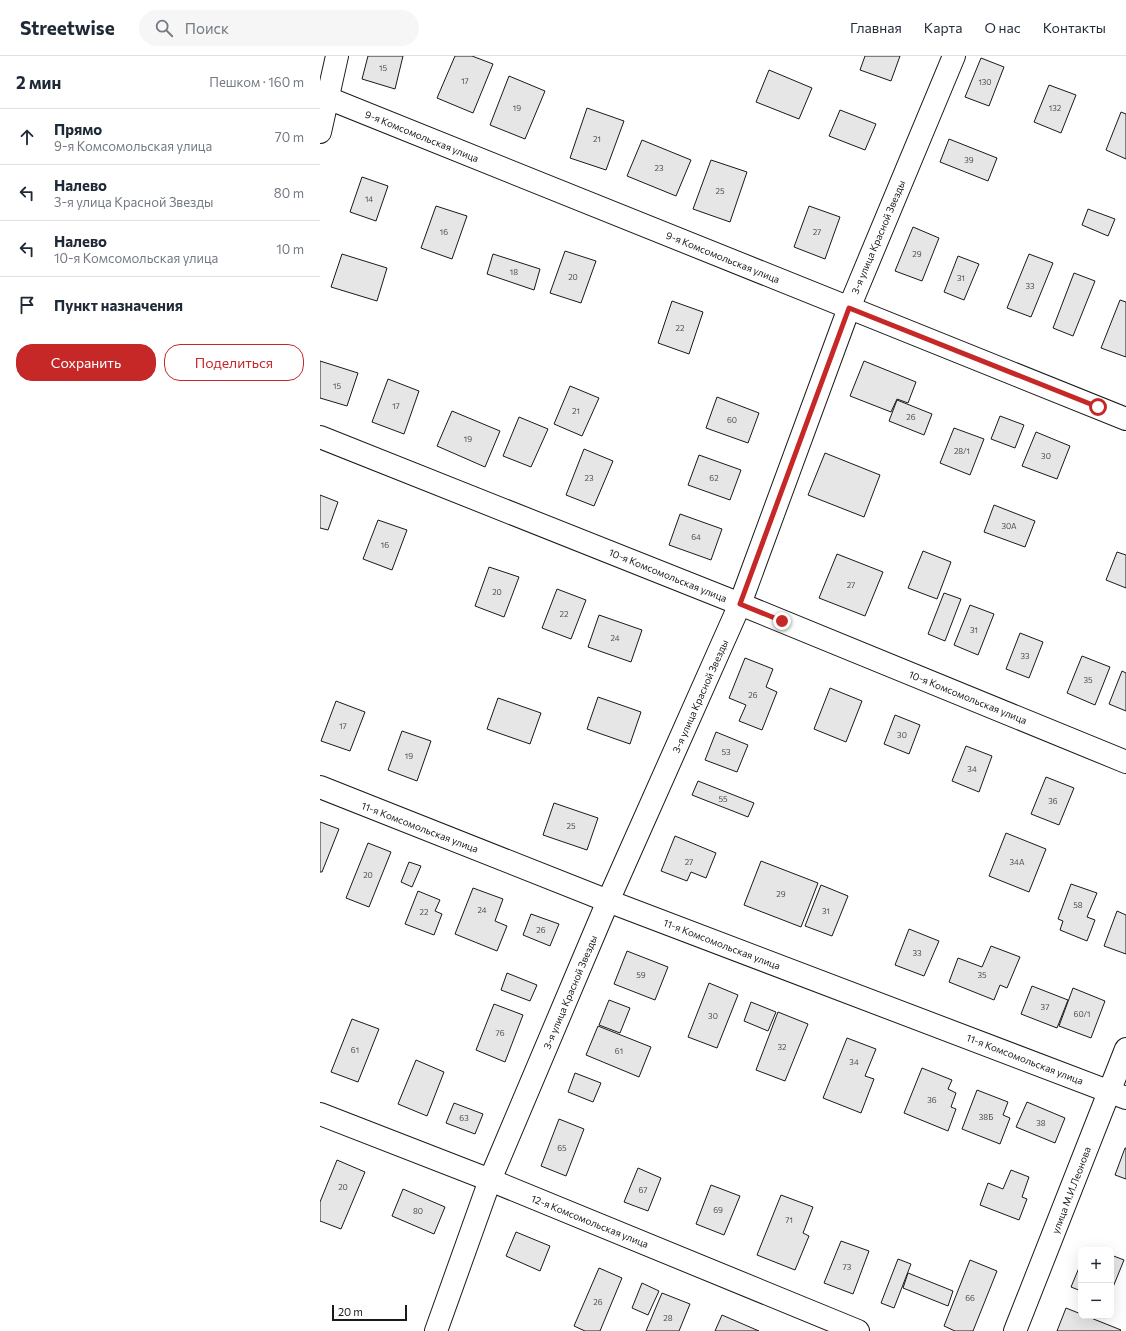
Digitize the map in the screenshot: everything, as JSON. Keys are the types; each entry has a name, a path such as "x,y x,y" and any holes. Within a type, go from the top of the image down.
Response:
{"street":[{"path":"320,132 324,97 336,56"},
{"name":"3-я улица Красной Звезды","path":"436,1331 490,1180 608,901 740,604 849,308 954,56"},
{"name":"9-я Комсомольская улица","path":"324,97 1126,419"},
{"name":"10-я Комсомольская улица","path":"320,438 740,604 1126,762"},
{"name":"11-я Комсомольская улица","path":"320,787 608,901 1118,1094"},
{"name":"улица М.И.Леонова","path":"1015,1331 1118,1094 1126,1049"},
{"name":"12-я Комсомольская улица","path":"320,1114 490,1180 858,1331"}],"building":[{"path":"368,56 403,56 395,89 362,79"},
{"path":"455,56 472,56 493,64 473,113 437,98"},
{"path":"865,56 900,56 891,81 860,70"},
{"path":"981,58 1004,67 989,106 965,97"},
{"path":"769,70 812,88 799,119 756,102"},
{"path":"509,76 545,91 525,139 490,125"},
{"path":"1049,85 1076,95 1061,133 1034,122"},
{"path":"587,108 624,121 606,170 570,158"},
{"path":"840,110 876,124 865,150 829,136"},
{"path":"1121,112 1126,114 1126,159 1106,150"},
{"path":"949,139 997,158 988,181 940,162"},
{"path":"642,140 691,160 676,196 627,176"},
{"path":"711,160 747,172 730,222 693,209"},
{"path":"362,177 388,186 376,221 350,212"},
{"path":"436,206 467,216 452,259 421,248"},
{"path":"809,206 840,217 825,259 794,247"},
{"path":"1088,209 1115,219 1108,236 1082,225"},
{"path":"913,227 939,238 922,281 895,271"},
{"path":"565,251 596,261 581,303 550,293"},
{"path":"342,254 387,268 377,301 331,287"},
{"path":"493,254 540,269 534,290 487,274"},
{"path":"1029,254 1053,263 1031,317 1007,308"},
{"path":"958,256 979,264 964,300 944,292"},
{"path":"1074,273 1095,281 1073,336 1053,328"},
{"path":"1120,300 1126,302 1126,357 1101,348"},
{"path":"672,301 703,312 689,354 658,343"},
{"path":"320,361 358,373 347,406 320,398"},
{"path":"864,361 916,382 908,403 897,399 891,412 850,396"},
{"path":"388,379 419,391 404,434 372,422"},
{"path":"570,386 599,398 582,436 554,424"},
{"path":"717,397 759,413 748,443 706,428"},
{"path":"897,400 932,414 924,435 889,421"},
{"path":"452,411 500,431 485,467 437,446"},
{"path":"1000,416 1024,425 1015,448 991,439"},
{"path":"519,417 548,429 531,467 503,456"},
{"path":"954,428 984,439 970,475 940,463"},
{"path":"1036,432 1070,446 1057,479 1022,466"},
{"path":"584,449 613,461 594,506 566,495"},
{"path":"825,453 880,475 864,517 808,495"},
{"path":"699,455 741,470 730,500 688,485"},
{"path":"320,495 338,502 328,530 320,528"},
{"path":"994,505 1035,521 1025,547 984,532"},
{"path":"680,514 722,529 711,560 669,545"},
{"path":"378,520 407,530 392,570 363,559"},
{"path":"923,551 951,562 937,599 908,588"},
{"path":"1117,552 1126,555 1126,588 1106,580"},
{"path":"837,554 883,572 865,616 819,598"},
{"path":"489,567 519,577 504,617 475,606"},
{"path":"557,589 586,600 571,639 542,628"},
{"path":"944,593 961,599 945,641 928,634"},
{"path":"970,605 994,614 978,655 954,645"},
{"path":"599,615 642,630 631,662 588,647"},
{"path":"1020,633 1043,642 1029,678 1006,669"},
{"path":"1082,656 1110,667 1095,705 1067,693"},
{"path":"745,658 773,669 766,687 777,692 762,730 739,721 746,705 729,698"},
{"path":"1122,671 1126,673 1126,711 1109,704"},
{"path":"830,688 862,701 846,742 814,729"},
{"path":"598,697 641,712 630,744 587,729"},
{"path":"498,698 541,713 530,744 487,729"},
{"path":"336,701 365,712 350,751 321,741"},
{"path":"895,715 920,725 909,754 884,744"},
{"path":"402,731 431,741 417,781 388,770"},
{"path":"716,732 748,745 737,772 705,760"},
{"path":"966,746 992,756 979,792 952,781"},
{"path":"1046,777 1074,788 1059,825 1031,814"},
{"path":"698,781 754,803 748,817 692,795"},
{"path":"554,803 598,818 587,850 543,835"},
{"path":"320,822 339,829 322,872 320,872"},
{"path":"1006,833 1046,849 1029,892 989,876"},
{"path":"675,836 716,853 706,878 691,872 687,881 661,871"},
{"path":"368,843 391,852 369,907 346,898"},
{"path":"761,861 818,883 801,927 744,905"},
{"path":"409,862 421,866 412,887 401,882"},
{"path":"1071,884 1097,893 1087,917 1095,920 1087,941 1060,930 1063,921 1058,919"},
{"path":"821,885 848,896 832,936 805,926"},
{"path":"473,888 503,899 495,921 507,926 497,951 455,934"},
{"path":"418,891 440,900 435,911 442,914 434,935 405,924"},
{"path":"1117,911 1126,915 1126,954 1104,946"},
{"path":"531,914 559,924 550,946 523,935"},
{"path":"909,929 939,941 924,976 895,965"},
{"path":"991,946 1020,957 1007,988 1000,985 994,1000 949,982 958,958 982,967"},
{"path":"627,951 668,967 655,1000 614,984"},
{"path":"507,973 537,985 530,1001 501,990"},
{"path":"709,983 738,995 717,1048 688,1037"},
{"path":"1032,986 1068,1000 1057,1028 1021,1014"},
{"path":"1073,988 1105,1001 1091,1038 1059,1026"},
{"path":"609,1000 630,1008 620,1033 599,1025"},
{"path":"751,1002 776,1012 768,1031 744,1021"},
{"path":"494,1004 523,1015 505,1062 476,1050"},
{"path":"778,1012 808,1024 785,1081 756,1070"},
{"path":"352,1019 379,1029 358,1082 331,1072"},
{"path":"598,1026 651,1047 639,1077 586,1055"},
{"path":"847,1038 876,1049 865,1076 874,1079 861,1113 823,1098"},
{"path":"416,1060 444,1072 427,1116 398,1104"},
{"path":"922,1068 952,1080 948,1089 956,1093 951,1107 956,1109 948,1131 904,1113"},
{"path":"575,1073 601,1083 593,1102 568,1092"},
{"path":"977,1090 1008,1102 1003,1115 1010,1118 1000,1144 962,1129"},
{"path":"1027,1102 1065,1118 1055,1143 1016,1127"},
{"path":"454,1103 483,1114 475,1134 446,1123"},
{"path":"559,1119 584,1129 566,1176 541,1166"},
{"path":"1126,1148 1126,1179 1115,1175"},
{"path":"337,1160 365,1172 341,1229 320,1221 320,1202"},
{"path":"638,1168 661,1178 648,1211 624,1202"},
{"path":"1011,1170 1029,1177 1022,1197 1027,1199 1019,1220 980,1205 988,1183 1003,1189"},
{"path":"711,1185 740,1196 724,1235 696,1224"},
{"path":"403,1189 445,1207 434,1234 392,1216"},
{"path":"781,1195 813,1207 803,1233 809,1236 795,1270 757,1255"},
{"path":"516,1232 550,1246 540,1271 506,1256"},
{"path":"841,1241 869,1251 853,1294 824,1283"},
{"path":"1114,1256 1124,1260 1114,1285"},
{"path":"898,1259 911,1264 894,1308 881,1303"},
{"path":"970,1260 997,1271 973,1331 955,1331 944,1326"},
{"path":"599,1268 622,1278 600,1331 585,1331 574,1326"},
{"path":"1078,1270 1078,1290 1071,1287"},
{"path":"908,1273 953,1291 948,1306 903,1288"},
{"path":"642,1283 659,1291 648,1315 632,1308"},
{"path":"662,1293 690,1304 679,1331 646,1331"},
{"path":"1066,1308 1078,1313 1078,1319 1094,1319 1121,1330 1120,1331 1057,1331"},
{"path":"722,1315 759,1331 715,1331"}],"route":[{"path":"782,621 740,604 849,308 1098,407"}]}
